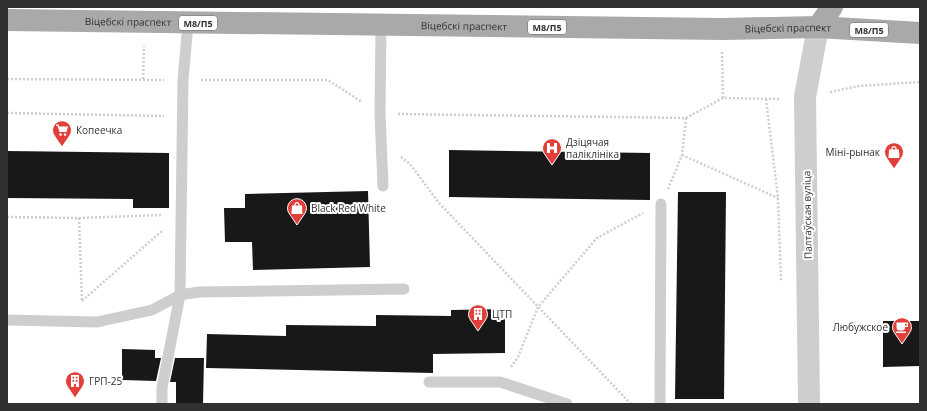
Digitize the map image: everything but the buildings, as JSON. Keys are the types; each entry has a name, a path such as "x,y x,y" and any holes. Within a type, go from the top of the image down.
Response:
{"main road":[{"path":"815,17 832,7"},
{"name":"Віцебскі праспект","path":"7,20 722,28 815,17 920,33"}],"street":[{"name":"Палтаўская вуліца","path":"809,404 806,97 815,17"}],"lane":[{"path":"162,404 162,388 180,296 183,80 188,23"},
{"path":"381,25 380,114 383,186"},
{"path":"660,404 661,204"},
{"path":"7,320 97,322 152,310 180,296 199,292 404,289"},
{"path":"428,382 500,382 567,404"}],"path":[{"path":"7,79 328,80 380,114 686,118 723,98 766,99 806,97 859,86 920,82"},
{"path":"766,99 778,198 782,285"},
{"path":"7,113 182,116"},
{"path":"500,382 518,356 538,307 597,238 661,204 682,155 686,118"},
{"path":"381,144 410,164 439,203 630,404"},
{"path":"682,155 778,198"},
{"path":"7,217 80,218 181,214"},
{"path":"82,301 181,214"},
{"path":"80,218 83,322"}],"place":[{"name":"Копеечка","path":"62,147"},
{"name":"Дзіцячая паліклініка","path":"552,165"},
{"name":"Міні-рынак","path":"894,169"},
{"name":"Black Red White","path":"297,225"},
{"name":"ЦТП","path":"478,331"},
{"name":"Любужское","path":"902,344"},
{"name":"ГРП-25","path":"75,398"}]}
